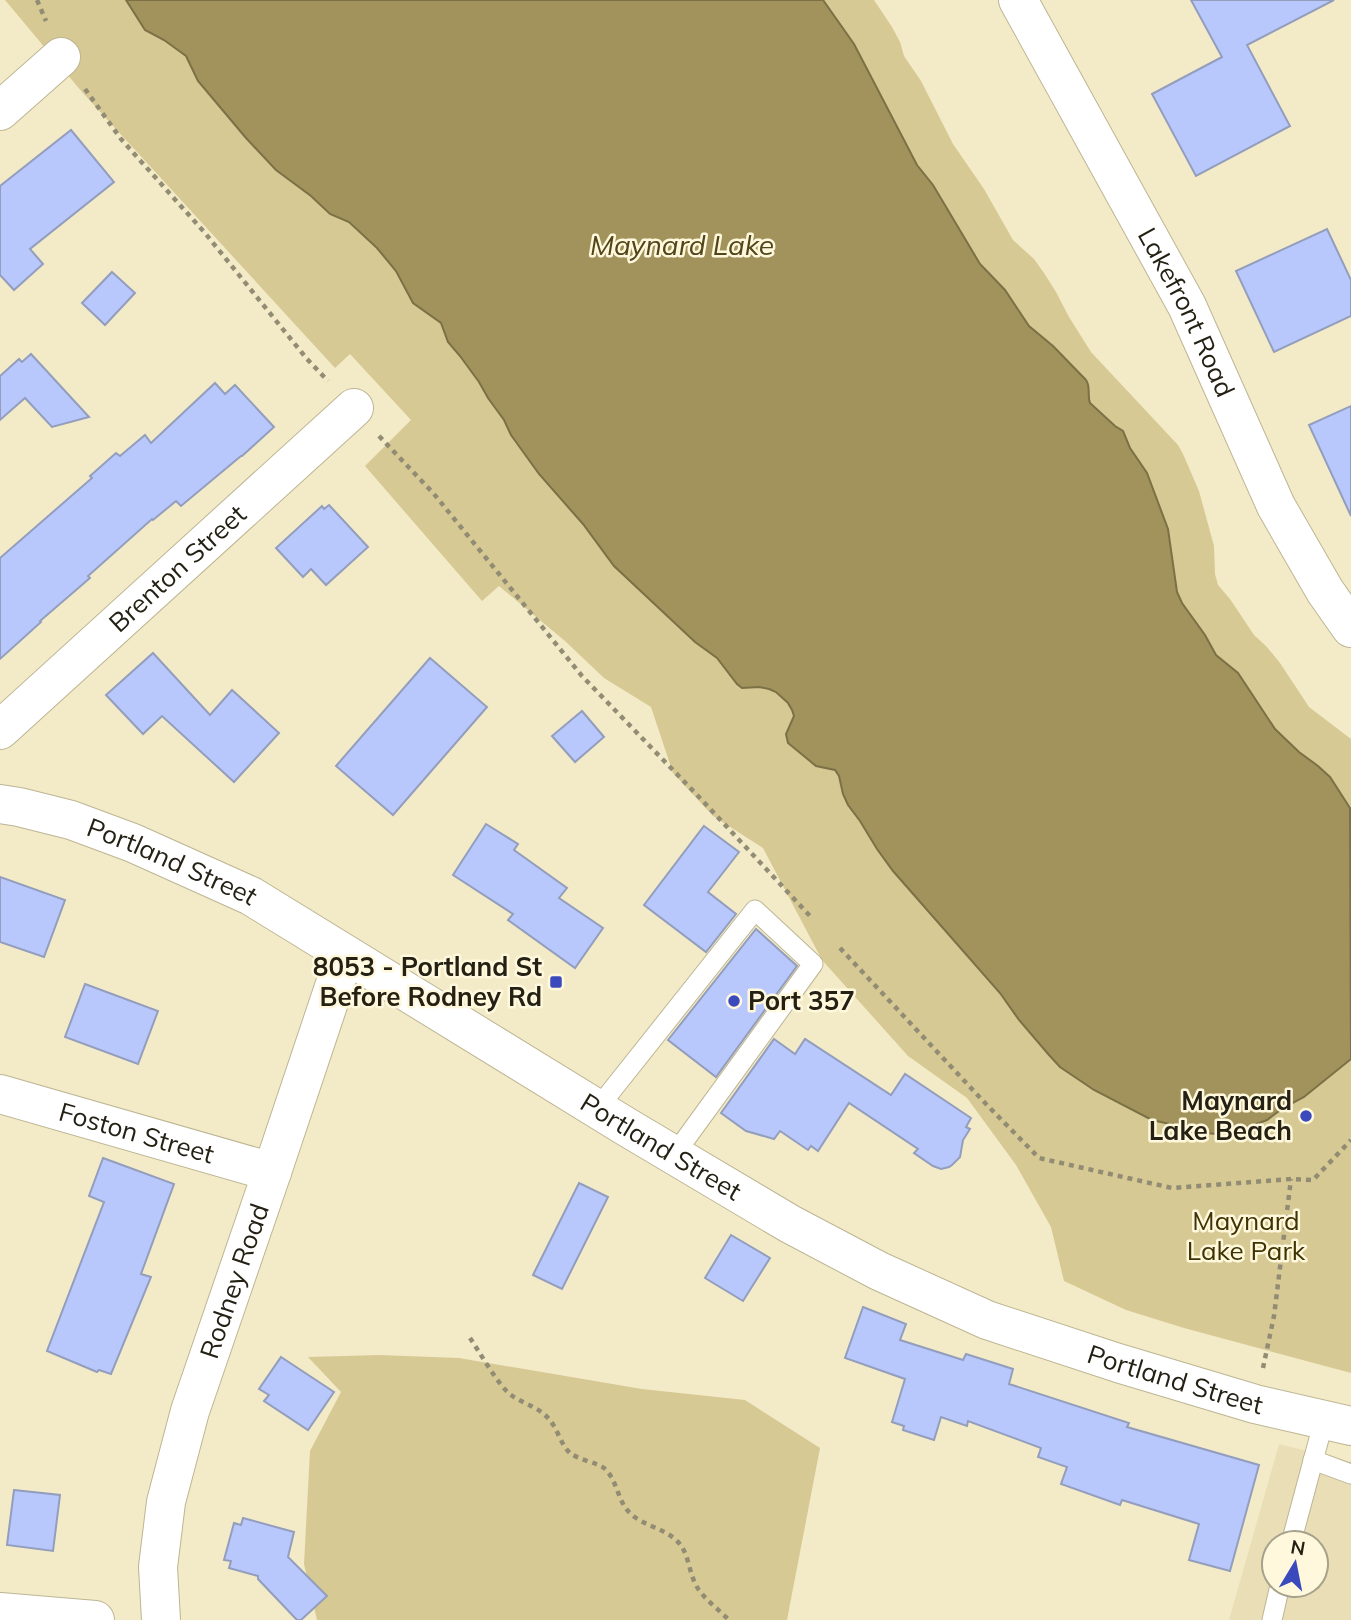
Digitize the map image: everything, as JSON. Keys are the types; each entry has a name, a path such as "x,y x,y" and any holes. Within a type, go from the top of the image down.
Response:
{"street":[{"name":"Lakefront Road","path":"1018,0 1187,306 1276,506 1325,591 1351,628"},
{"path":"0,111 61,57"},
{"name":"Brenton Street","path":"0,730 354,408"},
{"name":"Portland Street","path":"0,804 71,820 133,843 251,896 674,1155 790,1224 879,1271 987,1320 1255,1404 1337,1423"},
{"name":"Rodney Road","path":"161,1620 158,1567 166,1502 190,1411 342,963 336,949"},
{"name":"Foston Street","path":"0,1094 272,1172"},
{"path":"0,1612 95,1620"}],"lane":[{"path":"597,1109 755,910 813,964 674,1155"},
{"path":"1295,1529 1312,1460 1337,1423"},
{"path":"1312,1460 1351,1474"},
{"path":"1272,1620 1277,1599"}],"path":[{"path":"37,0 61,57 114,131 205,233 307,359 434,494 582,676 815,921"},
{"path":"834,942 1039,1158 1172,1188 1291,1179 1312,1180 1351,1140"},
{"path":"1255,1404 1274,1316 1291,1179"},
{"path":"470,1338 508,1393 547,1415 569,1452 603,1467 630,1514 679,1542 699,1590 729,1620"}],"shaded area":[{"path":"1279,1444 1351,1462 1351,1620 1229,1620"}],"green space":[{"name":"Maynard Lake Park","path":"5,0 126,0 145,30 186,56 198,81 276,170 330,214 349,222 377,248 396,271 408,296 441,323 448,342 479,382 511,435 614,566 695,642 717,658 742,688 769,689 788,704 794,716 786,734 788,743 816,766 835,770 848,805 893,871 1000,993 1019,1020 1060,1067 1094,1090 1152,1120 1191,1132 1217,1134 1267,1120 1304,1097 1351,1059 1351,1373 1126,1310 1064,1281 1051,1227 1016,1165 967,1098 908,1056 822,960 763,848 713,816 673,773 651,707 604,678 565,641 499,586 482,601 365,466 411,420 350,354 335,368 82,92"},
{"path":"823,0 874,0 892,27 904,56 921,81 953,144 984,189 1013,240 1034,259 1044,273 1091,352 1178,445 1199,491 1214,546 1218,585 1254,635 1280,663 1309,707 1351,739 1351,809 1330,777 1275,729 1216,655 1182,603 1177,592 1168,529 1147,473 1130,448 1123,430 1090,403 1086,380 1029,326 1005,290 980,264 917,165 854,44"},
{"path":"379,1355 459,1358 642,1389 745,1400 820,1448 787,1620 317,1620 304,1564 310,1451 341,1392 308,1357"}],"water":[{"name":"Maynard Lake","path":"126,0 823,0 854,44 917,165 933,185 980,264 1005,290 1029,326 1086,380 1090,403 1123,431 1130,448 1147,473 1168,529 1177,592 1182,603 1216,655 1238,673 1275,729 1330,777 1350,808 1351,1059 1304,1097 1267,1120 1217,1134 1191,1132 1152,1120 1094,1090 1060,1067 1019,1020 1000,993 893,871 848,805 835,770 816,766 788,743 786,734 794,716 788,703 769,689 742,688 717,658 695,642 614,566 511,435 479,382 448,342 441,323 413,303 396,271 377,248 349,222 330,214 276,170 198,81 186,56 145,30"}],"building":[{"path":"1191,0 1334,0 1247,45 1290,126 1196,176 1152,94 1222,57"},
{"path":"71,130 114,182 30,249 43,264 14,290 0,275 0,186"},
{"path":"1327,229 1351,280 1351,316 1274,352 1236,271"},
{"path":"112,272 135,293 105,325 82,303"},
{"path":"31,354 89,417 52,427 25,398 0,420 0,376 19,359 22,362"},
{"path":"215,383 225,394 235,385 274,427 181,506 176,501 152,519 0,659 0,558 92,478 90,476 116,453 120,456 145,435 151,443"},
{"path":"1351,406 1351,516 1309,425"},
{"path":"329,505 368,547 326,585 311,569 303,577 276,548 322,506 324,509"},
{"path":"153,653 210,715 232,690 279,733 234,782 162,716 143,734 106,695"},
{"path":"430,658 487,707 393,815 336,766"},
{"path":"582,711 604,737 575,762 552,736"},
{"path":"486,824 518,844 514,850 567,888 559,898 603,928 575,968 508,920 513,914 453,875"},
{"path":"704,826 739,852 708,892 736,914 706,952 644,905"},
{"path":"0,877 65,900 44,957 0,942"},
{"name":"Port 357","path":"756,929 797,966 716,1077 668,1040"},
{"path":"85,984 158,1011 138,1064 65,1037"},
{"path":"774,1039 795,1054 805,1039 891,1095 905,1074 971,1118 966,1127 970,1129 963,1140 960,1157 949,1167 941,1169 933,1166 914,1153 918,1149 849,1103 818,1151 811,1146 808,1150 780,1131 774,1139 746,1131 721,1113"},
{"path":"103,1158 174,1184 141,1274 151,1277 111,1374 99,1370 97,1372 47,1351 104,1202 89,1196"},
{"path":"579,1183 608,1197 562,1289 533,1275"},
{"path":"731,1235 770,1258 743,1301 705,1278"},
{"path":"863,1307 906,1324 900,1340 963,1360 966,1354 1013,1369 1009,1384 1129,1423 1127,1427 1259,1465 1230,1571 1189,1560 1199,1524 1122,1500 1120,1505 1061,1484 1067,1467 1038,1457 1041,1448 968,1421 967,1426 941,1417 934,1440 903,1430 904,1426 892,1422 905,1379 845,1358"},
{"path":"281,1357 334,1392 308,1430 264,1401 269,1395 259,1389"},
{"path":"14,1490 60,1495 53,1551 7,1545"},
{"path":"243,1518 294,1532 288,1557 327,1596 301,1620 297,1620 258,1576 229,1568 231,1561 224,1560 234,1523 241,1525"}],"place":[{"name":"8053 - Portland St Before Rodney Rd","path":"556,982"},
{"name":"Port 357","path":"734,1001"},
{"name":"Maynard Lake Beach","path":"1306,1116"}]}
